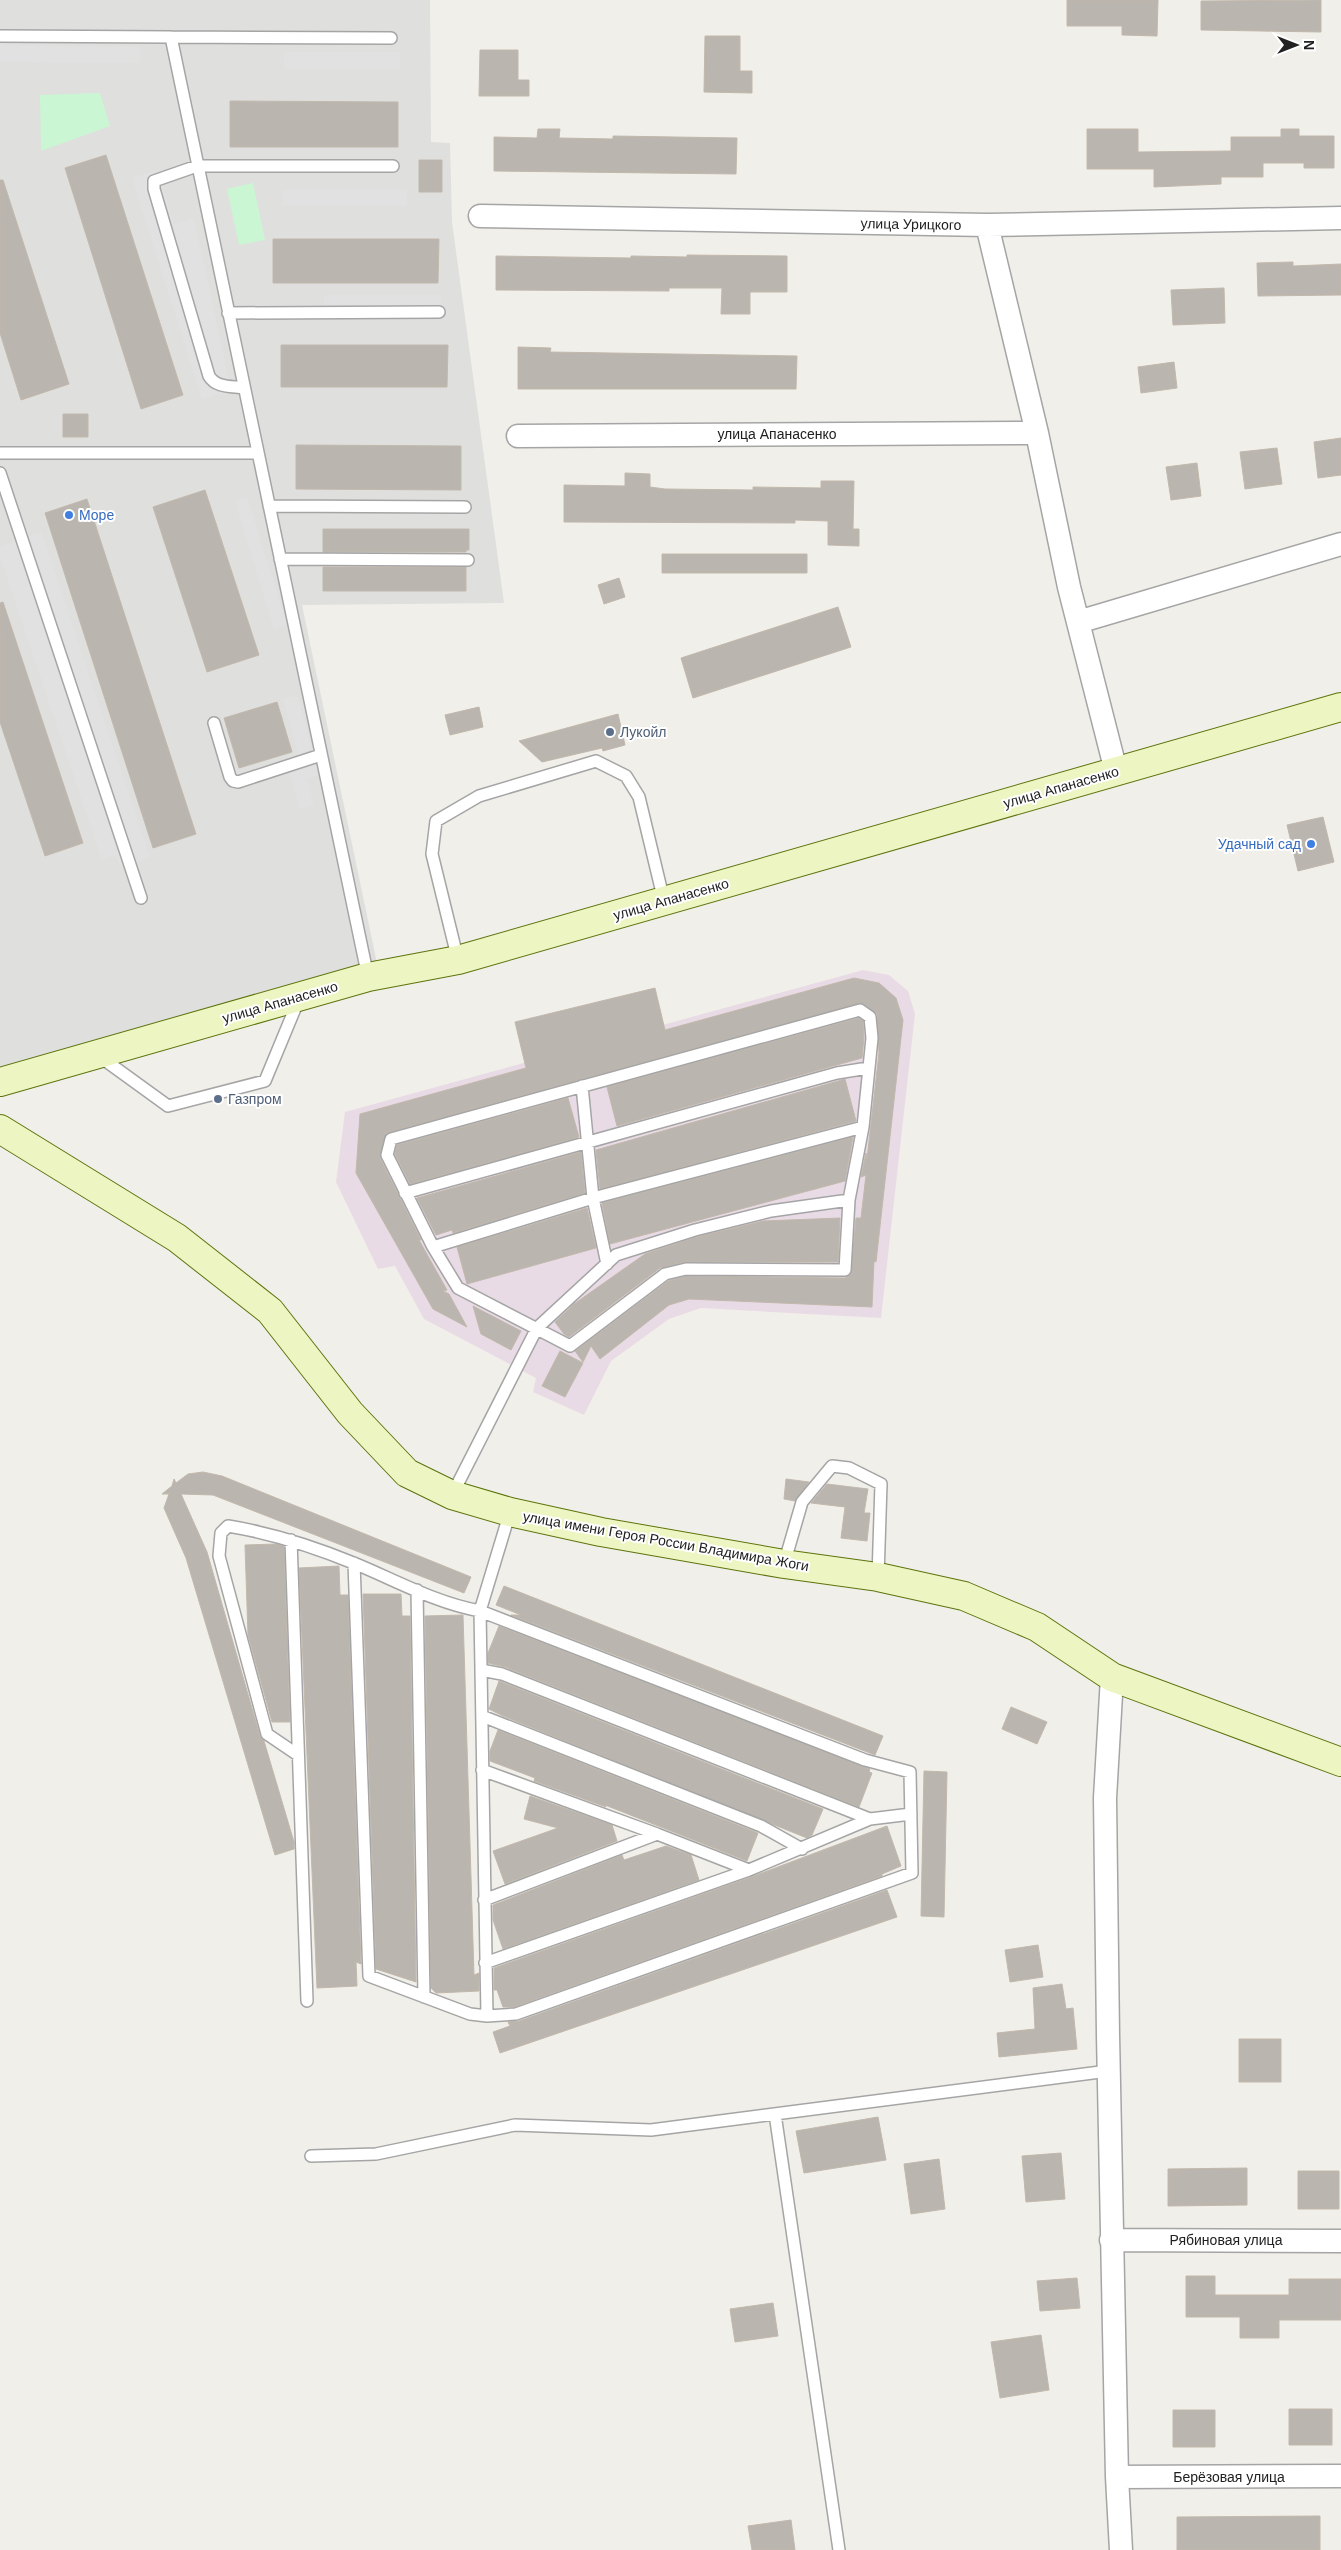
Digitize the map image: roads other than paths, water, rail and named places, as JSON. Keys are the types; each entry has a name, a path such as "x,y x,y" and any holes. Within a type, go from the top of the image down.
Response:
{"main road":[{"name":"улица Апанасенко","path":"0,1082 368,976 458,960 1341,707"},
{"name":"улица имени Героя России Владимира Жоги","path":"0,1129 177,1238 270,1311 350,1413 407,1473 452,1495 510,1512 601,1532 784,1564 878,1577 964,1596 1037,1627 1112,1677 1341,1762"}],"street":[{"name":"улица Урицкого","path":"480,216 987,225 1341,218"},
{"path":"987,225 1037,433 1078,622 1116,771"},
{"name":"улица Апанасенко","path":"518,436 1037,433"},
{"path":"1078,622 1341,544"},
{"path":"1112,1677 1105,1798 1108,2071 1121,2550"},
{"name":"Рябиновая улица","path":"1112,2240 1341,2241"},
{"name":"Берёзовая улица","path":"1118,2477 1341,2476"}],"lane":[{"path":"0,36 391,38"},
{"path":"171,37 368,976"},
{"path":"244,388 212,382 209,376 154,189 154,181 197,166 393,166"},
{"path":"228,313 439,312"},
{"path":"0,453 257,453"},
{"path":"0,473 141,898"},
{"path":"269,506 465,507"},
{"path":"280,559 468,560"},
{"path":"214,723 230,777 233,781 238,782 321,754"},
{"path":"458,960 432,854 436,821 479,796 596,761 626,776 640,797 664,901"},
{"path":"97,1055 168,1106 265,1081 300,995"},
{"path":"860,1010 870,1017 872,1038 868,1068 863,1127 849,1200 845,1270 686,1269 665,1274 570,1346 458,1288 433,1247 387,1155 391,1139 860,1010"},
{"path":"406,1193 837,1073 868,1068"},
{"path":"582,1086 593,1198 607,1264"},
{"path":"433,1247 593,1198 863,1127"},
{"path":"452,1495 537,1328 616,1255 695,1230 771,1210 849,1200"},
{"path":"784,1564 802,1502 832,1466 849,1468 882,1484 878,1577"},
{"path":"488,2016 485,1963 480,1611 510,1512"},
{"path":"298,1755 267,1734 219,1556 221,1533 228,1526 291,1540 354,1563 453,1606 480,1611 864,1760 910,1772 912,1873 516,2014 488,2016 470,2014 369,1976 354,1563"},
{"path":"291,1540 306,2001"},
{"path":"417,1590 424,1997"},
{"path":"481,1670 502,1674 870,1819"},
{"path":"482,1716 761,1826 802,1849"},
{"path":"482,1770 749,1870"},
{"path":"485,1963 749,1870 870,1819 911,1814"},
{"path":"484,1900 657,1834"},
{"path":"311,2156 376,2154 515,2125 651,2130 1108,2071"},
{"path":"775,2114 839,2550"}],"place":[{"name":"Море","path":"69,515"},
{"name":"Лукойл","path":"610,732"},
{"name":"Удачный сад","path":"1311,844"},
{"name":"Газпром","path":"218,1099"}]}
